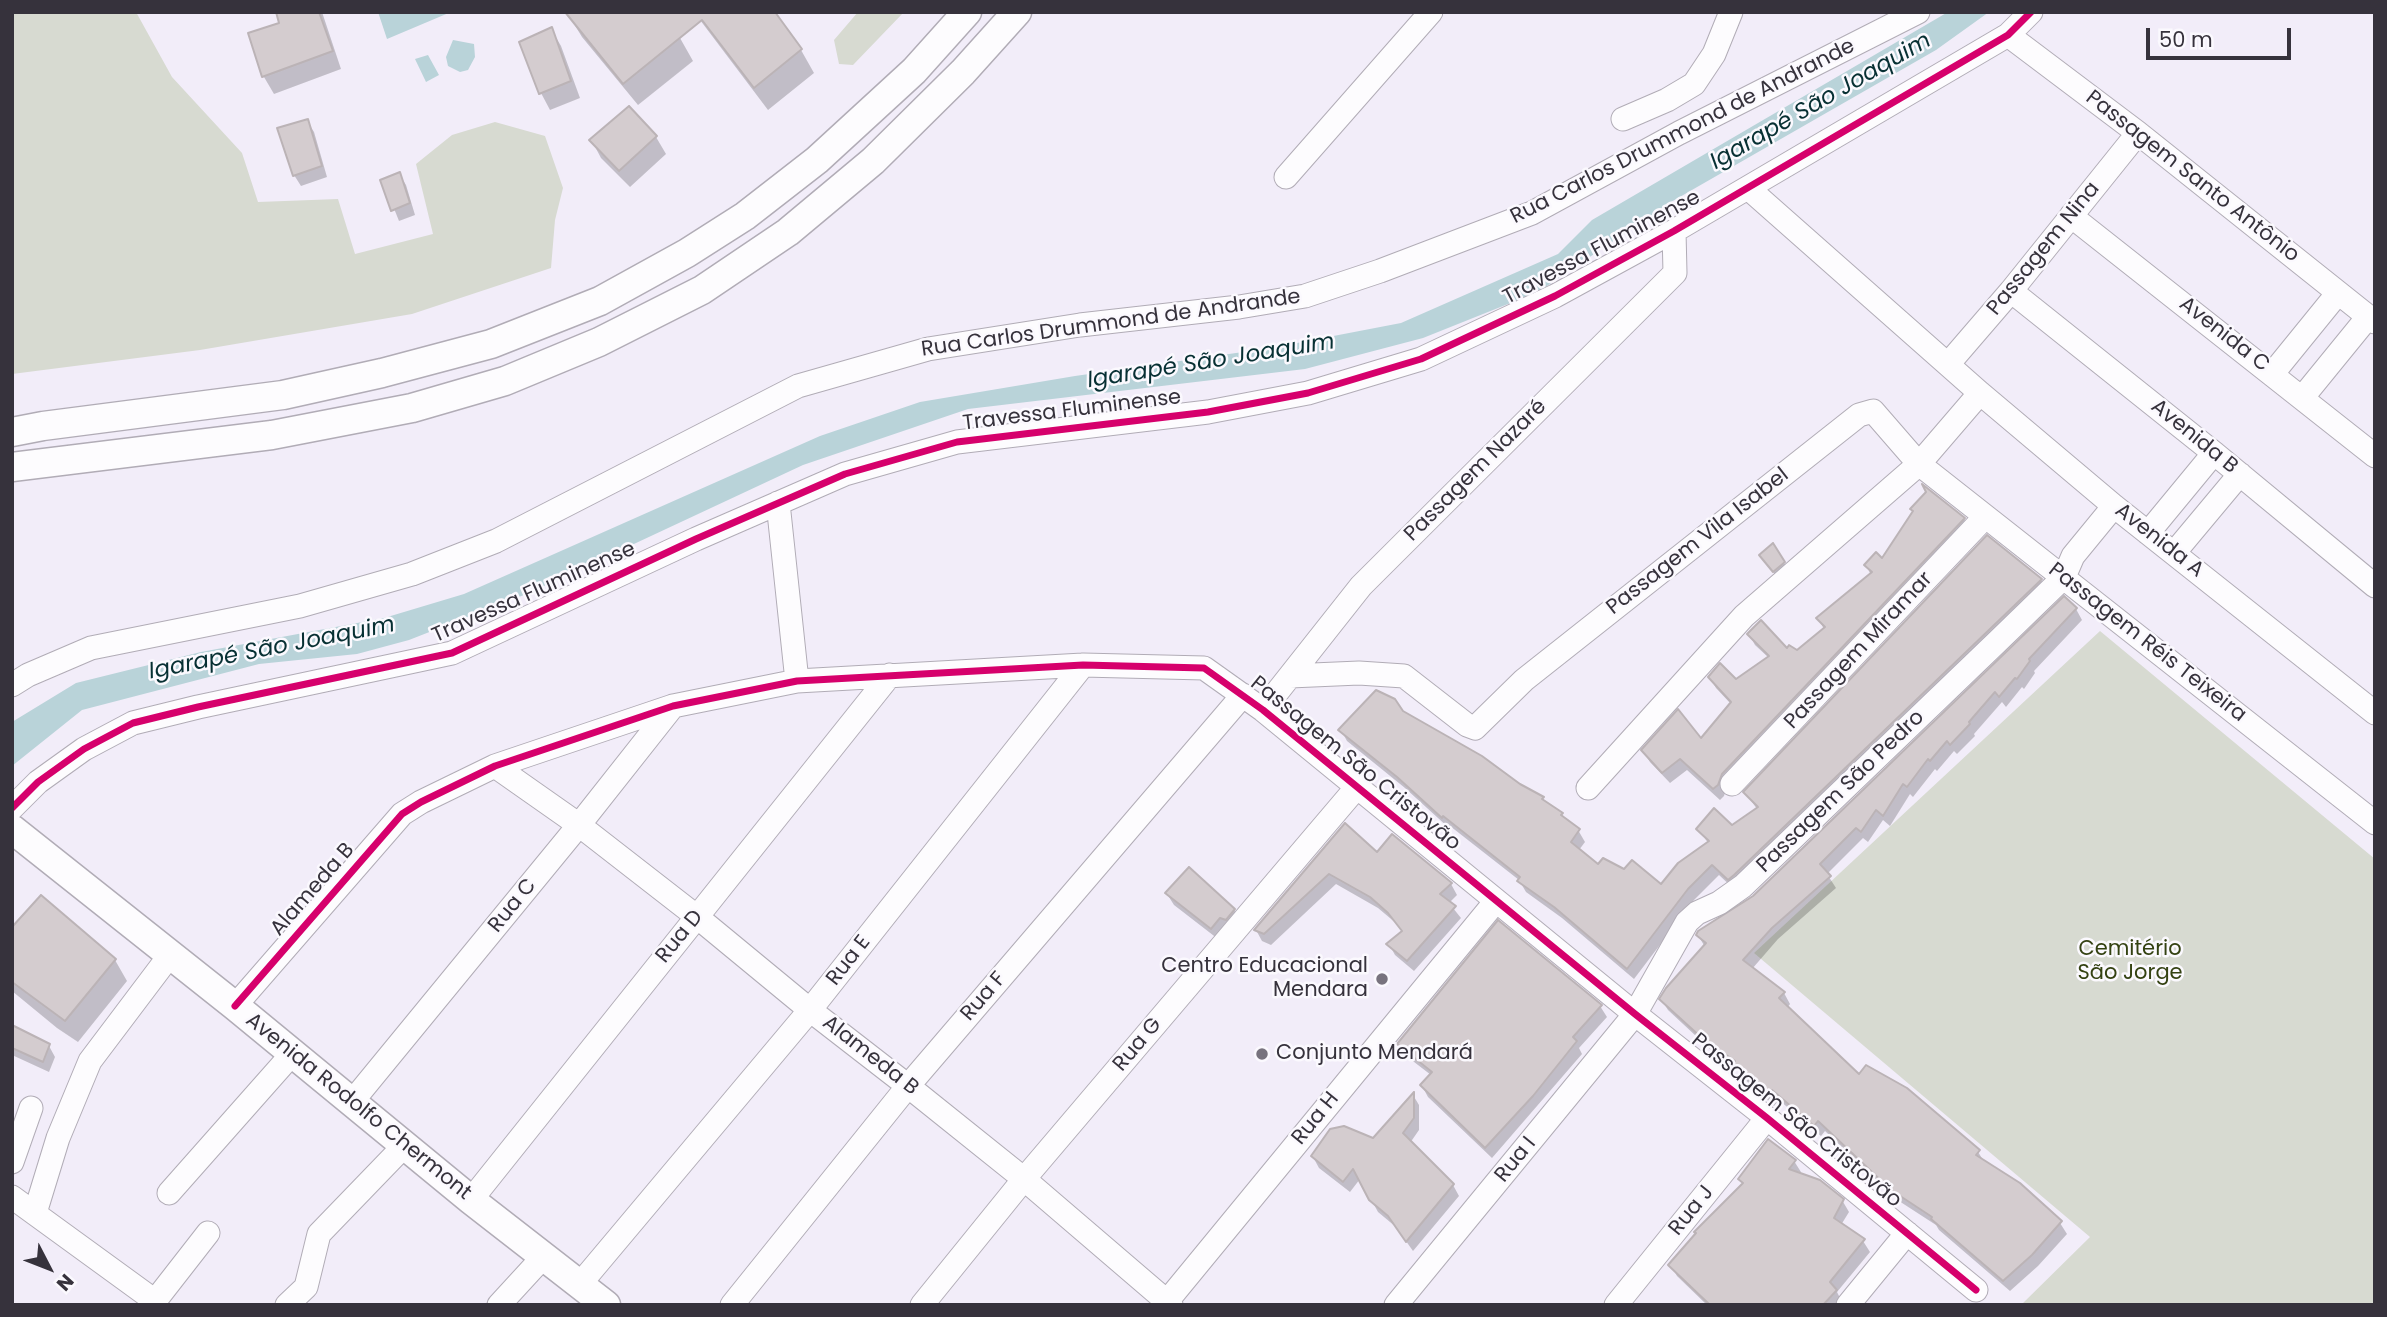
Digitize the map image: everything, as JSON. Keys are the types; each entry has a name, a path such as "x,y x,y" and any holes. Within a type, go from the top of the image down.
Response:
{"main road":[{"path":"12,432 284,395 491,344 600,301 687,253 745,216 817,160 914,71 967,12"},
{"path":"12,467 272,435 412,408 505,381 599,342 702,290 788,232 873,161 963,72 1017,12"},
{"name":"Avenida Rodolfo Chermont","path":"12,829 235,1006 471,1200 606,1305"}],"street":[{"path":"1286,177 1431,12"},
{"path":"1623,119 1667,100 1694,84 1714,54 1731,12"},
{"name":"Rua Carlos Drummond de Andrande","path":"12,685 28,675 91,648 300,606 412,574 496,541 798,386 928,349 1080,325 1239,307 1305,296 1380,271 1532,213 1679,133 1918,12"},
{"name":"Travessa Fluminense","path":"12,808 37,782 84,749 132,723 452,653 696,539 845,474 957,442 1208,412 1308,393 1421,359 1555,296 1674,232 2008,35 2031,12"},
{"name":"Passagem Santo Antônio","path":"2008,35 2138,132 2371,320"},
{"name":"Passagem Nina","path":"1949,363 2011,291 2138,132"},
{"name":"Avenida A","path":"1748,188 1980,393 2114,506 2375,713"},
{"name":"Avenida C","path":"2071,216 2375,456"},
{"name":"Passagem Nazaré","path":"1263,710 1361,586 1675,273 1674,232"},
{"name":"Avenida B","path":"2011,291 2375,586"},
{"path":"2273,373 2338,293"},
{"path":"2301,398 2371,320"},
{"path":"1588,789 1744,616 1919,464 1980,393"},
{"name":"Passagem Vila Isabel","path":"1290,676 1359,673 1404,676 1467,725 1475,727 1524,680 1859,415 1873,411 1919,464"},
{"path":"2148,533 2214,453"},
{"name":"Passagem Réis Teixeira","path":"1919,464 2375,823"},
{"path":"2174,552 2240,474"},
{"path":"778,503 797,681"},
{"name":"Passagem São Pedro","path":"1635,1014 1687,922 1697,913 1719,904 1743,886 2064,577 2073,556 2114,506"},
{"name":"Passagem Miramar","path":"1732,784 1985,517"},
{"path":"1263,710 1311,625"},
{"name":"Passagem São Cristovão","path":"421,802 495,766 673,706 797,681 1083,665 1204,668 1263,710 1976,1290"},
{"name":"Rua E","path":"580,1284 810,1010 1083,665"},
{"name":"Rua D","path":"471,1200 890,675"},
{"name":"Rua F","path":"732,1305 908,1086 1243,695"},
{"name":"Rua C","path":"351,1103 673,706"},
{"name":"Alameda B","path":"495,766 579,825 696,916 1024,1179 1167,1304"},
{"name":"Rua G","path":"922,1305 1024,1179 1357,787"},
{"name":"Alameda B","path":"235,1006 402,814 421,802"},
{"name":"Rua H","path":"1167,1304 1496,901"},
{"path":"35,1213 58,1138 90,1062 170,955"},
{"name":"Rua I","path":"1396,1305 1635,1014"},
{"path":"169,1193 292,1054"},
{"path":"12,1162 31,1108"},
{"name":"Rua J","path":"1616,1305 1767,1118"},
{"path":"287,1305 306,1287 320,1234 404,1146"},
{"path":"12,1197 155,1301 208,1233"},
{"path":"1848,1305 1907,1233"},
{"path":"499,1305 544,1256"}],"green space":[{"path":"12,12 136,12 172,77 242,153 258,202 338,199 355,254 433,234 416,164 452,135 495,122 545,136 563,188 555,220 551,268 412,314 200,350 12,374"},
{"path":"858,12 904,12 853,65 839,64 834,40"},
{"name":"Cemitério São Jorge","path":"2100,631 2375,859 2375,1305 2021,1305 2090,1237 1754,953"}],"water":[{"path":"378,12 451,12 387,39"},
{"name":"Igarapé São Joaquim","path":"1948,12 1989,12 1936,50 1671,202 1538,292 1423,338 1305,369 968,409 803,465 529,593 409,640 357,654 259,664 82,710 12,766 12,722 76,683 201,652 384,618 464,594 820,436 920,402 1075,376 1271,348 1401,323 1558,254 1592,220"},
{"path":"453,40 474,44 475,57 468,70 460,72 448,66 446,57"},
{"path":"428,55 439,75 426,82 415,59"}],"building":[{"path":"276,12 319,12 333,51 262,77 248,33 279,23"},
{"path":"565,12 775,12 802,49 754,88 702,20 623,84"},
{"path":"552,27 571,81 539,94 519,42"},
{"path":"629,106 657,136 619,171 589,140"},
{"path":"308,119 322,166 293,176 277,128"},
{"path":"400,172 410,203 391,211 380,180"},
{"path":"1922,484 1965,518 1722,774 1718,785 1713,789 1680,759 1662,773 1641,750 1678,709 1701,738 1731,702 1708,677 1720,663 1736,679 1769,656 1747,634 1761,620 1787,648 1789,645 1797,650 1825,627 1816,618 1872,572 1864,565 1876,552 1882,558 1913,511 1910,509 1926,492"},
{"path":"1987,535 2042,579 1734,875 1728,880 1712,865 1688,889 1627,969 1554,907 1517,881 1520,877 1443,816 1442,818 1397,777 1338,730 1376,690 1395,699 1403,711 1482,756 1520,784 1544,797 1542,799 1580,829 1571,842 1598,864 1603,858 1624,869 1632,860 1661,884 1678,863 1709,841 1696,829 1714,808 1732,825 1758,807 1743,792"},
{"path":"1773,543 1785,562 1773,572 1759,555"},
{"path":"2064,596 2077,608 2029,659 2017,679 2015,678 1999,697 1995,692 1950,745 1947,741 1930,761 1928,759 1907,787 1903,784 1883,816 1876,810 1861,832 1856,828 1820,864 1831,876 1772,928 1743,960 1785,992 1779,998 1859,1074 1866,1065 1907,1088 1980,1150 1976,1155 2020,1183 2062,1221 2032,1255 2003,1281 1931,1219 1932,1217 1891,1190 1818,1121 1814,1126 1772,1090 1767,1096 1733,1064 1735,1061 1703,1039 1659,999 1706,943 1696,935 1698,931 1753,896"},
{"path":"1345,823 1377,852 1392,834 1452,883 1440,894 1456,906 1407,961 1386,944 1402,931 1388,913 1370,897 1329,874 1264,934 1254,930"},
{"path":"1189,867 1235,909 1226,920 1220,918 1211,929 1165,893"},
{"path":"41,895 116,959 65,1021 12,982 12,927"},
{"path":"1498,920 1602,1005 1573,1037 1577,1041 1533,1096 1485,1148 1420,1085 1432,1072 1397,1044"},
{"path":"12,1025 50,1044 43,1062 12,1048"},
{"path":"1414,1092 1414,1118 1403,1133 1454,1184 1406,1242 1388,1216 1369,1200 1353,1169 1343,1182 1311,1156 1330,1129 1344,1126 1373,1138"},
{"path":"1768,1139 1796,1160 1789,1169 1820,1180 1844,1199 1834,1218 1865,1239 1830,1282 1837,1290 1823,1305 1710,1305 1668,1265 1696,1233 1694,1232 1743,1183 1738,1179"}],"cycle path":[{"path":"12,808 38,782 84,749 133,723 452,653 696,539 845,474 957,442 1208,412 1308,393 1421,359 1555,296 1674,231 2008,35 2031,12"},
{"path":"235,1006 402,814 495,766 673,706 797,681 1083,665 1204,668 1263,710 1976,1290"}],"place":[{"name":"Centro Educacional Mendara","path":"1382,979"},
{"name":"Conjunto Mendará","path":"1262,1054"}]}
